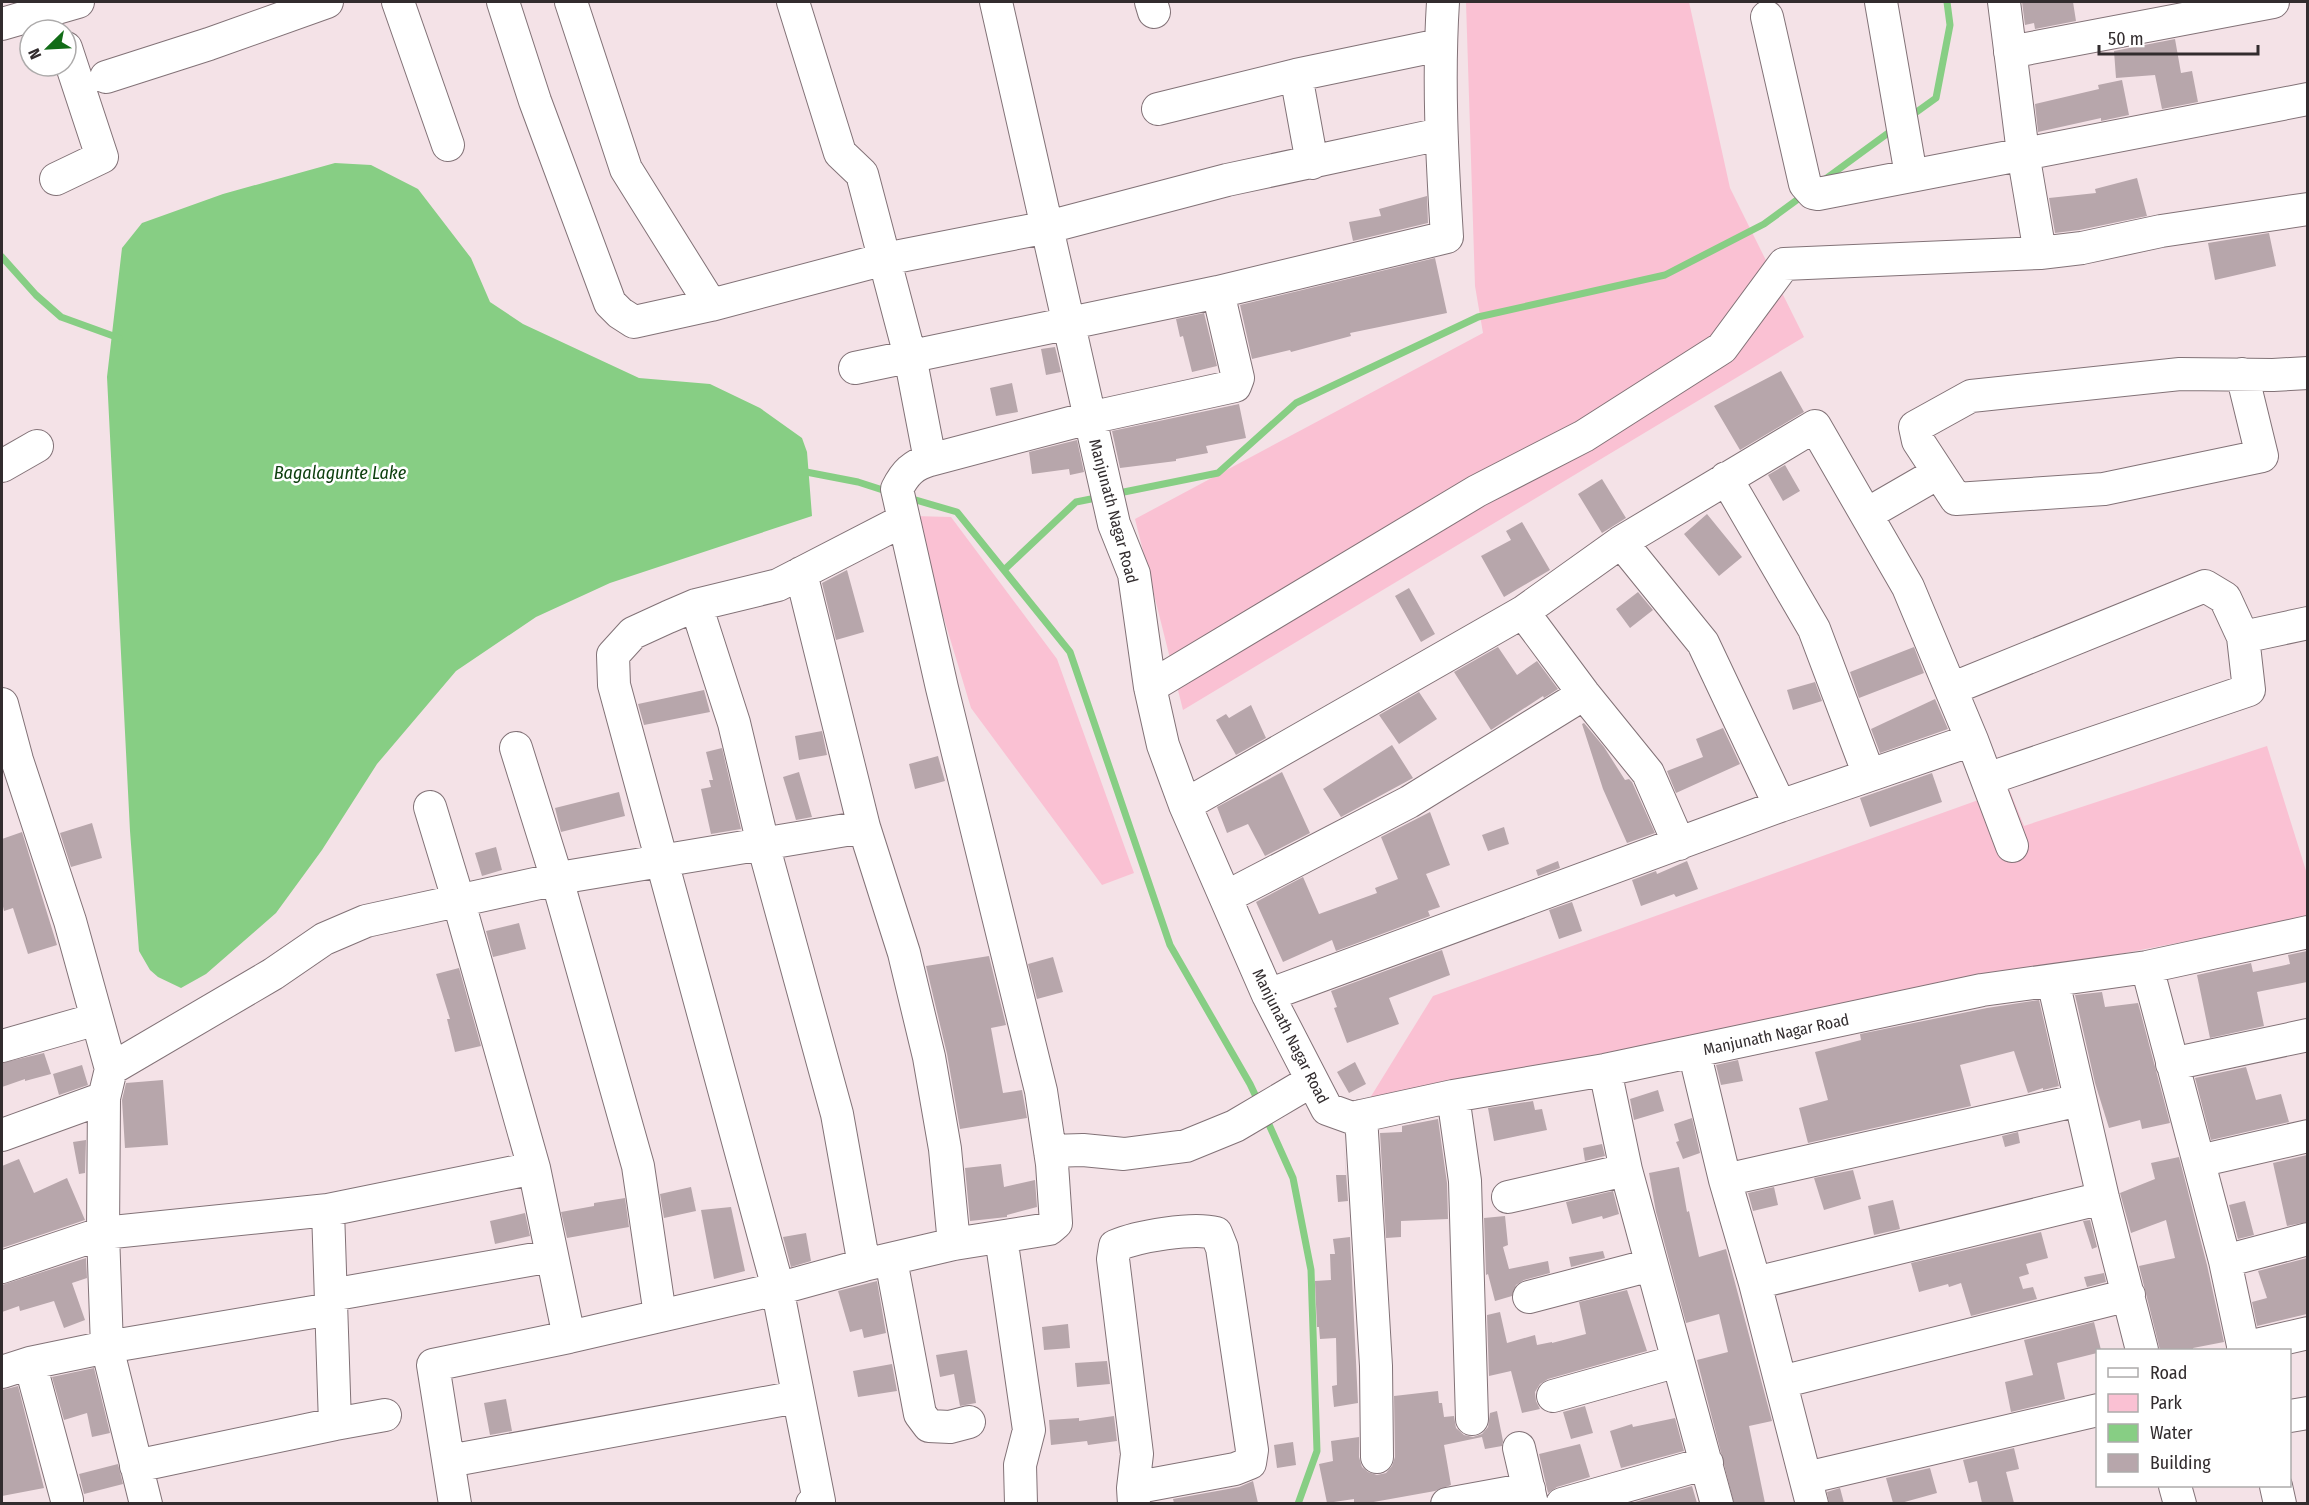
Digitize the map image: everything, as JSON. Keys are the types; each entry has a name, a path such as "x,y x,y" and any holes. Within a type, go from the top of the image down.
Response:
{"street":[{"path":"106,77 209,44 327,2"},
{"path":"398,2 448,145"},
{"path":"503,2 535,101 610,303 634,322 711,305 885,259 1048,227 1227,180 1441,134"},
{"path":"571,2 626,169 711,305"},
{"path":"793,2 840,153 862,174 910,356 930,460"},
{"name":"Manjunath Nagar Road","path":"996,2 1114,524 1134,574 1150,687 1163,746 1185,805 1305,1082 1327,1109 1352,1118 1453,1096 1605,1070 1982,990 2147,967 2307,932"},
{"path":"855,368 1218,292 1447,237 1441,134 1440,45 1443,2"},
{"path":"1881,2 1911,175"},
{"path":"2004,2 2023,153 2040,253"},
{"path":"2010,52 2273,2"},
{"path":"2,24 60,11"},
{"path":"1767,17 1804,184 1818,194 2307,99"},
{"path":"1158,109 1296,75 1440,45"},
{"path":"1296,75 1312,163"},
{"path":"56,179 102,158 76,78"},
{"path":"1150,687 1477,491 1584,436 1722,348 1784,264 2040,253 2082,248 2161,231 2307,209"},
{"path":"455,1503 433,1365 569,1337 777,1289 954,1244 1048,1229 1056,1223 1050,1151 1041,1091 942,688 897,489 905,473 918,464 930,460 1089,418 1235,386 1238,378 1218,292"},
{"path":"2242,374 2262,456 2104,489 1956,499 1918,441 1915,427 1971,396 2180,374 2307,373"},
{"path":"1185,805 1523,612 1621,542 1815,426 1908,587 1972,740 2012,846"},
{"path":"2,466 37,446"},
{"path":"1867,514 1938,473"},
{"path":"1726,478 1814,629 1869,775"},
{"path":"812,1503 819,1501 777,1289 614,685 613,655 633,633 696,605 777,585 904,520"},
{"path":"1621,542 1703,643 1780,806"},
{"path":"801,573 864,827 904,954 929,1057 945,1149 954,1244"},
{"path":"1951,689 2205,586 2225,598 2243,637 2249,690 1987,779"},
{"path":"696,605 734,723 763,843 920,1414 929,1426 950,1427 969,1422"},
{"path":"1523,612 1647,773 1679,844"},
{"path":"2243,637 2307,623"},
{"path":"1226,897 1409,802 1584,693"},
{"path":"2,704 9,761 70,921 97,1019 108,1083 103,1233 107,1347 146,1503"},
{"path":"1268,995 1780,806 1972,740"},
{"path":"516,748 557,879 638,1166 660,1315"},
{"path":"430,807 534,1168 569,1337"},
{"path":"2,1135 108,1083 324,939 366,921 557,879 864,827"},
{"path":"2147,967 2225,1261 2244,1349 2307,1333"},
{"path":"2053,981 2103,1198 2142,1349"},
{"path":"2,1046 97,1019"},
{"path":"2172,1065 2307,1035"},
{"path":"1694,1051 1725,1180 1755,1283 1809,1491 2096,1410"},
{"path":"1605,1070 1626,1170 1717,1503"},
{"path":"1050,1151 1083,1150 1124,1154 1186,1146 1235,1126 1305,1082"},
{"path":"1453,1096 1465,1181 1472,1419"},
{"path":"1725,1180 2080,1100"},
{"path":"1361,1116 1376,1366 1377,1457"},
{"path":"2199,1161 2307,1136"},
{"path":"2,1267 103,1233 328,1210 534,1168"},
{"path":"1508,1197 1626,1170"},
{"path":"1755,1283 2103,1198"},
{"path":"328,1210 335,1424"},
{"path":"1203,1230 1216,1233 1222,1248 1252,1450 1250,1463 1133,1496 1137,1454 1113,1259 1115,1246 1129,1240 1203,1230"},
{"path":"1001,1237 1029,1431 1020,1466 1021,1503"},
{"path":"2225,1261 2307,1239"},
{"path":"67,1500 16,1368 107,1347 552,1256"},
{"path":"1529,1297 1651,1265"},
{"path":"1781,1382 2129,1295"},
{"path":"1553,1396 1678,1362"},
{"path":"449,1461 797,1397"},
{"path":"2291,1416 2307,1413"},
{"path":"136,1466 385,1415"},
{"path":"1447,1503 1530,1496 1519,1448"},
{"path":"1562,1503 1707,1463"},
{"path":"2176,1487 2180,1503"},
{"path":"2276,1487 2280,1503"}],"green space":[{"path":"1466,2 1689,2 1730,188 1804,337 1183,710 1135,519 1483,333 1475,286"},
{"path":"913,516 951,517 1057,659 1134,873 1102,885 971,708"},
{"path":"2267,746 2307,874 2307,918 1370,1098 1433,996 2009,789 2024,826"}],"water":[{"name":"Bagalagunte Lake","path":"335,163 371,165 418,189 471,258 490,302 523,324 639,378 710,384 760,408 802,438 807,452 812,516 610,583 536,617 456,671 377,764 322,850 276,913 206,974 181,988 158,977 150,970 139,951 130,831 107,377 122,248 142,223 223,194"}],"building":[{"path":"2022,2 2073,2 2076,21 2035,29 2034,23 2025,25"},
{"path":"2175,39 2181,73 2192,71 2198,102 2162,109 2155,75 2116,78 2114,51"},
{"path":"2122,80 2129,115 2101,121 2101,118 2038,132 2035,104 2099,89 2098,85"},
{"path":"2137,178 2147,216 2055,233 2049,198 2096,193 2095,189"},
{"path":"1427,196 1428,223 1353,241 1349,222 1381,216 1379,209"},
{"path":"2269,233 2276,266 2215,280 2208,243"},
{"path":"1435,258 1447,313 1350,333 1351,336 1291,352 1290,350 1252,359 1240,305"},
{"path":"1204,313 1217,366 1192,372 1176,319"},
{"path":"1055,347 1061,372 1046,375 1041,349"},
{"path":"1781,371 1804,412 1740,450 1714,406"},
{"path":"1012,383 1018,412 996,416 990,388"},
{"path":"1239,404 1246,438 1206,446 1208,453 1176,459 1176,461 1120,468 1112,431"},
{"path":"1077,440 1084,472 1070,475 1069,469 1032,474 1029,452"},
{"path":"1785,465 1800,491 1783,501 1768,475"},
{"path":"1602,479 1626,518 1602,533 1578,494"},
{"path":"1707,514 1742,557 1719,576 1684,534"},
{"path":"1522,522 1550,570 1504,597 1481,556 1511,540 1506,531"},
{"path":"847,570 864,632 836,640 822,583"},
{"path":"1409,588 1435,634 1421,642 1395,596"},
{"path":"1638,592 1653,610 1630,628 1616,609"},
{"path":"1498,647 1517,675 1537,661 1558,689 1544,698 1543,696 1491,730 1454,672"},
{"path":"1914,647 1924,673 1859,698 1850,672"},
{"path":"1815,682 1822,701 1793,710 1787,690"},
{"path":"704,690 710,712 644,725 638,704"},
{"path":"1419,692 1437,719 1399,744 1379,715"},
{"path":"1935,699 1948,729 1880,753 1871,729"},
{"path":"1251,705 1266,738 1236,755 1216,720 1226,714 1229,718"},
{"path":"1584,723 1604,747 1625,780 1629,779 1632,782 1655,833 1627,843 1603,789 1582,724"},
{"path":"1723,728 1740,764 1676,793 1667,771 1703,757 1696,739"},
{"path":"822,731 827,755 799,760 795,736"},
{"path":"1392,745 1413,778 1341,817 1323,789"},
{"path":"722,748 741,829 711,834 701,789 711,787 709,780 713,780 706,752"},
{"path":"938,756 945,781 915,789 909,764"},
{"path":"799,772 812,817 796,820 783,777"},
{"path":"1282,772 1310,833 1265,856 1248,824 1227,833 1217,807"},
{"path":"1932,773 1942,802 1870,827 1860,798"},
{"path":"619,792 625,816 561,832 555,808"},
{"path":"1430,812 1450,865 1426,874 1440,907 1428,911 1430,916 1336,951 1332,940 1283,962 1256,902 1303,877 1319,914 1377,893 1375,888 1398,879 1381,837"},
{"path":"92,823 102,858 71,867 60,833"},
{"path":"1504,827 1509,844 1488,851 1482,835"},
{"path":"22,832 57,945 28,954 13,908 4,911 2,902 2,839"},
{"path":"496,847 502,870 482,876 475,853"},
{"path":"1558,861 1560,868 1538,876 1536,870"},
{"path":"1687,861 1698,889 1676,897 1674,894 1641,906 1632,880 1656,871 1657,874"},
{"path":"1572,902 1582,931 1559,939 1549,910"},
{"path":"519,923 526,949 493,957 486,931"},
{"path":"1442,950 1450,975 1389,998 1399,1024 1347,1043 1334,1008 1337,1007 1331,991"},
{"path":"2307,951 2307,982 2257,992 2264,1026 2210,1038 2197,975 2251,963 2253,972 2290,964 2288,955"},
{"path":"989,956 1006,1025 991,1028 1003,1093 1022,1090 1027,1118 960,1129 947,1054 926,966"},
{"path":"1053,957 1063,992 1037,999 1028,964"},
{"path":"459,968 481,1046 455,1052 447,1019 450,1019 436,974"},
{"path":"2102,992 2105,1007 2138,1003 2170,1123 2142,1129 2140,1120 2109,1128 2095,1083 2075,995"},
{"path":"2039,1000 2059,1086 2028,1093 2014,1051 1960,1065 1971,1106 1808,1143 1799,1108 1828,1100 1815,1052 1861,1040 1860,1034 1987,1008"},
{"path":"44,1053 51,1074 25,1081 25,1079 2,1087 2,1063"},
{"path":"1738,1060 1743,1081 1721,1085 1716,1065"},
{"path":"1355,1062 1366,1084 1349,1093 1337,1072"},
{"path":"82,1065 88,1085 59,1095 53,1074"},
{"path":"2246,1067 2256,1100 2281,1094 2289,1122 2211,1140 2195,1078"},
{"path":"163,1080 168,1145 125,1148 122,1100 126,1083"},
{"path":"1658,1090 1664,1111 1634,1120 1630,1099"},
{"path":"1533,1101 1535,1110 1542,1109 1547,1130 1494,1141 1488,1108"},
{"path":"1692,1118 1700,1153 1683,1159 1676,1142 1679,1141 1674,1124"},
{"path":"1438,1119 1447,1183 1448,1219 1401,1221 1401,1237 1386,1238 1380,1133 1402,1132 1402,1126"},
{"path":"2018,1132 2020,1143 2005,1147 2002,1136"},
{"path":"86,1140 85,1173 79,1174 73,1142"},
{"path":"1344,1143 1348,1201 1338,1202 1336,1175 1346,1175"},
{"path":"1602,1144 1605,1156 1585,1161 1583,1148"},
{"path":"2307,1155 2307,1222 2287,1226 2273,1163"},
{"path":"2179,1157 2224,1342 2193,1349 2160,1349 2139,1266 2175,1258 2166,1220 2131,1233 2120,1193 2155,1179 2151,1163"},
{"path":"19,1159 34,1193 67,1178 85,1220 2,1248 2,1166"},
{"path":"1001,1164 1004,1187 1035,1180 1037,1207 1007,1215 1007,1217 970,1221 965,1168"},
{"path":"1679,1167 1687,1212 1689,1211 1699,1257 1726,1249 1772,1421 1749,1426 1765,1503 1734,1503 1697,1360 1728,1352 1719,1314 1686,1323 1656,1212 1649,1173"},
{"path":"1853,1170 1861,1199 1824,1210 1814,1178"},
{"path":"691,1187 696,1211 664,1218 660,1194"},
{"path":"1774,1187 1778,1205 1753,1211 1748,1193"},
{"path":"1613,1191 1619,1214 1572,1224 1566,1202"},
{"path":"625,1198 629,1227 567,1238 561,1212"},
{"path":"1893,1200 1900,1229 1874,1235 1868,1206"},
{"path":"2245,1201 2254,1235 2238,1239 2229,1205"},
{"path":"731,1207 745,1271 714,1279 701,1210"},
{"path":"525,1213 530,1236 495,1244 490,1221"},
{"path":"1505,1216 1508,1245 1503,1247 1509,1269 1548,1261 1550,1273 1524,1280 1516,1285 1512,1296 1495,1301 1488,1274 1486,1275 1484,1218"},
{"path":"2090,1220 2097,1247 2092,1249 2083,1221"},
{"path":"2041,1232 2048,1258 2026,1264 2029,1274 2019,1277 2023,1289 2033,1287 2037,1299 1971,1316 1961,1283 1919,1292 1911,1263"},
{"path":"806,1233 811,1261 791,1267 783,1237"},
{"path":"1350,1237 1358,1403 1334,1407 1332,1386 1337,1385 1336,1338 1320,1339 1319,1327 1317,1327 1315,1281 1331,1280 1330,1254 1335,1254 1333,1239"},
{"path":"1603,1251 1605,1258 1571,1267 1569,1257"},
{"path":"86,1258 87,1278 72,1283 85,1320 64,1328 54,1301 20,1311 19,1306 2,1312 2,1285"},
{"path":"2307,1258 2307,1314 2257,1326 2252,1302 2267,1298 2258,1271"},
{"path":"2104,1273 2106,1282 2087,1287 2084,1277"},
{"path":"877,1281 886,1333 864,1338 862,1329 850,1332 838,1291"},
{"path":"1627,1290 1647,1351 1548,1379 1540,1384 1535,1392 1540,1409 1522,1413 1511,1371 1489,1376 1487,1315 1500,1312 1507,1343 1535,1335 1537,1345 1552,1343 1586,1334 1579,1302"},
{"path":"2094,1322 2101,1349 2096,1349 2096,1353 2057,1363 2065,1399 2011,1412 2005,1382 2033,1375 2024,1340"},
{"path":"1068,1324 1070,1348 1044,1350 1042,1327"},
{"path":"967,1350 976,1403 960,1406 954,1374 940,1377 936,1355"},
{"path":"1107,1361 1110,1384 1077,1387 1075,1363"},
{"path":"892,1364 897,1391 858,1397 853,1371"},
{"path":"94,1368 110,1433 92,1437 87,1413 64,1420 52,1377"},
{"path":"18,1386 44,1488 2,1496 2,1390"},
{"path":"1438,1391 1444,1417 1454,1416 1456,1428 1464,1435 1473,1437 1482,1434 1488,1427 1490,1413 1497,1411 1502,1446 1485,1449 1482,1437 1444,1445 1451,1485 1435,1491 1368,1503 1354,1503 1354,1499 1327,1503 1319,1464 1333,1461 1331,1441 1359,1437 1359,1457 1362,1467 1377,1475 1386,1473 1395,1457 1394,1396"},
{"path":"506,1399 512,1431 490,1435 484,1403"},
{"path":"1585,1406 1593,1433 1571,1439 1563,1412"},
{"path":"1114,1416 1117,1441 1088,1445 1087,1441 1051,1445 1049,1420 1079,1418 1079,1421"},
{"path":"1675,1418 1684,1451 1621,1468 1610,1431 1632,1424 1633,1427"},
{"path":"1293,1442 1296,1465 1277,1468 1274,1445"},
{"path":"1580,1444 1590,1477 1557,1487 1548,1493 1539,1454"},
{"path":"2014,1448 2019,1469 2006,1472 2014,1503 1982,1503 1977,1481 1969,1483 1963,1460"},
{"path":"118,1464 123,1484 84,1494 79,1474"},
{"path":"1930,1468 1937,1493 1893,1503 1886,1478"},
{"path":"1253,1481 1258,1503 1174,1503 1173,1499 1239,1487"},
{"path":"1692,1486 1697,1503 1631,1503"},
{"path":"1840,1488 1844,1503 1829,1503 1827,1492"}],"waterway":[{"path":"1911,116 1936,98 1950,25 1947,2"},
{"path":"1824,180 1895,128"},
{"path":"1114,494 1218,473 1296,403 1478,317 1665,275 1764,224 1805,194"},
{"path":"2,257 36,295 61,317 119,338"},
{"path":"801,471 858,482 889,492"},
{"path":"1004,570 1076,502 1101,497"},
{"path":"909,498 957,512 1070,652 1170,945 1259,1103"},
{"path":"1266,1118 1293,1178 1311,1270 1317,1451 1298,1504"}]}
